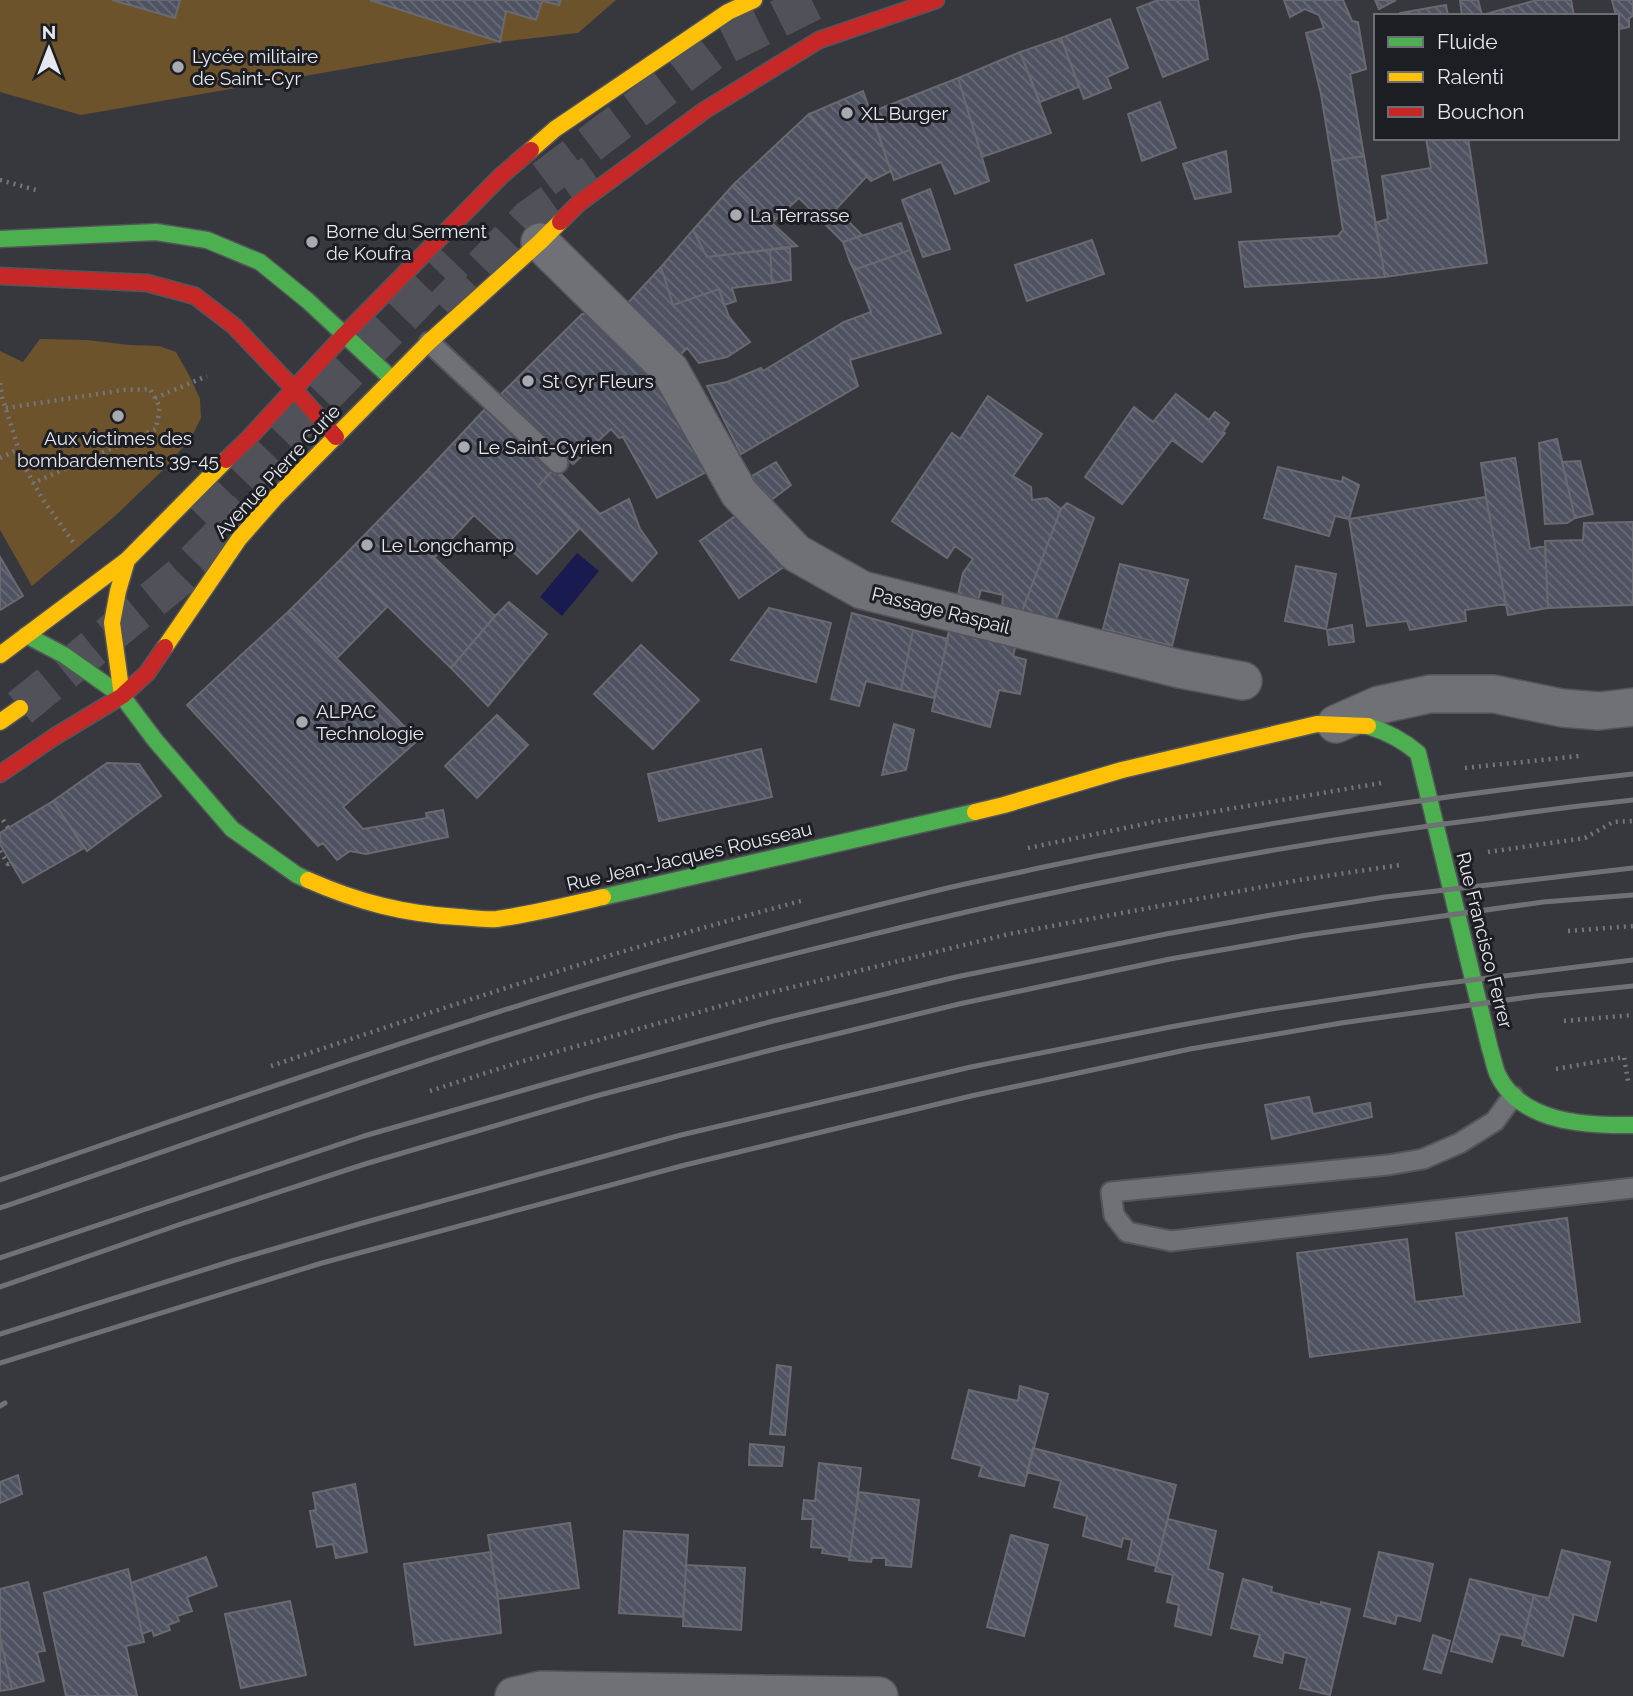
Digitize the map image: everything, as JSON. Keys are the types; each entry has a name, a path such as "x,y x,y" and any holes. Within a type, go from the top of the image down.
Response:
{"main road":[{"path":"728,12 740,0"},
{"path":"0,655 127,560 249,438 344,334 500,176 555,129 728,12 754,0"},
{"name":"Avenue Pierre Curie","path":"0,774 122,696 147,673 239,539 275,498 429,342 579,203 705,110 819,40 936,0"},
{"path":"0,239 156,232 207,240 260,262 308,301 392,379"},
{"path":"0,276 147,283 195,296 234,326 336,437"},
{"path":"122,696 112,623 127,560"},
{"path":"26,635 64,655 122,696"},
{"name":"Rue Jean-Jacques Rousseau","path":"122,696 155,740 232,829 297,875 337,893 385,908 436,916 494,919 558,908 1004,805 1122,770 1317,724 1336,724"},
{"path":"0,722 20,708"},
{"name":"Rue Francisco Ferrer","path":"1336,724 1364,725 1387,732 1418,753 1490,1049 1499,1076 1513,1096"},
{"path":"1513,1096 1531,1108 1561,1119 1598,1126 1633,1125"}],"street":[{"name":"Passage Raspail","path":"540,242 670,370 739,493 796,552 862,590 1180,669 1243,681"},
{"path":"1336,724 1379,705 1430,694 1494,694 1562,708 1599,710 1633,707"},
{"path":"514,1696 541,1690 879,1696"}],"lane":[{"path":"429,342 558,463"},
{"path":"1513,1096 1495,1121 1460,1143 1423,1159 1388,1165 1111,1192 1114,1216 1127,1232 1171,1241 1633,1188"}],"path":[{"path":"155,398 207,376"},
{"path":"0,383 24,466 81,553"},
{"path":"6,408 124,390 150,389 160,407 156,429 33,483"},
{"path":"0,458 19,449"},
{"path":"1457,770 1579,756"},
{"path":"1023,849 1159,821 1390,781"},
{"path":"3,820 9,828"},
{"path":"1478,853 1585,838 1613,822 1633,821"},
{"path":"0,850 8,864 11,862"},
{"path":"430,1091 520,1062 760,995 1009,934 1305,879 1411,863"},
{"path":"271,1066 479,996 709,925 812,899"},
{"path":"1568,931 1633,926"},
{"path":"1564,1021 1633,1015"},
{"path":"1552,1069 1624,1058 1626,1066"}],"shaded area":[{"name":"Lycée militaire de Saint-Cyr","path":"0,0 112,0 175,17 180,0 370,0 500,42 81,115 0,92"},
{"path":"561,0 616,0 578,33 500,42 506,11 536,20 542,1 559,5"},
{"path":"40,339 159,346 176,352 200,399 201,418 191,438 163,470 115,516 32,586 0,530 0,351 23,362"},
{"path":"577,553 599,571 562,616 540,597"}],"building":[{"path":"112,0 180,0 175,18"},
{"path":"370,0 561,0 559,5 542,1 536,20 506,11 500,42"},
{"path":"1158,0 1198,0 1208,59 1163,77 1137,8"},
{"path":"1284,0 1343,0 1352,21 1358,22 1366,69 1350,74 1364,156 1332,161 1321,94 1306,33 1324,28 1319,15 1305,9 1290,17"},
{"path":"1375,0 1396,0 1379,9"},
{"path":"1460,0 1478,0 1482,14 1462,14"},
{"path":"1537,0 1571,0 1574,14 1486,14"},
{"path":"1612,0 1633,0 1633,16 1629,18 1629,27 1619,29 1619,14 1616,14"},
{"path":"1446,5 1448,14 1400,14"},
{"path":"1110,19 1128,68 1107,77 1111,88 1084,99 1061,38"},
{"path":"1061,38 1079,87 1040,102 1020,52"},
{"path":"1020,52 1051,133 982,157 958,78"},
{"path":"958,78 989,181 955,194 941,162 894,180 871,112"},
{"path":"863,91 891,171 871,181 809,114"},
{"path":"1160,102 1176,148 1142,161 1128,114"},
{"path":"809,114 867,176 836,209 862,235 843,242 799,198 772,223 734,184"},
{"path":"1426,140 1468,140 1487,263 1385,277 1375,223 1388,219 1382,176 1431,168"},
{"path":"1226,151 1231,192 1195,199 1183,164"},
{"path":"1364,156 1385,277 1245,287 1239,242 1338,236 1343,230 1332,161"},
{"name":"La Terrasse","path":"734,184 797,246 707,257 693,230"},
{"path":"930,189 950,249 923,257 902,200"},
{"path":"901,223 910,250 854,270 843,242"},
{"path":"693,230 707,257 770,250 772,283 732,288 736,301 724,305 719,289 673,305 661,267"},
{"path":"1092,240 1104,274 1027,301 1015,265"},
{"path":"790,248 791,280 772,283 770,250"},
{"path":"910,250 941,333 850,360 858,386 741,454 707,386 727,382 761,368 763,371 844,322 871,312 854,270"},
{"path":"661,267 673,305 719,289 729,317 750,342 727,357 699,363 687,348 680,355 626,305"},
{"path":"600,313 664,382 712,469 657,498 623,437 619,438 611,429 573,464 501,394 582,314"},
{"path":"1176,394 1209,420 1215,412 1229,423 1223,432 1225,433 1202,462 1172,440 1122,504 1085,477 1134,407 1153,422"},
{"path":"988,396 1042,434 1013,476 1031,487 1032,500 1047,498 1061,509 1022,611 1002,605 1003,595 981,590 978,600 958,595 963,573 973,559 955,546 947,558 892,521 952,433 960,439"},
{"path":"486,408 552,471 538,486 579,529 537,574 427,471"},
{"path":"1557,439 1575,518 1567,523 1545,524 1539,443"},
{"path":"1515,458 1530,549 1545,546 1548,608 1508,615 1481,463"},
{"path":"1580,461 1593,514 1575,518 1562,462"},
{"path":"776,462 791,485 766,504 752,476"},
{"path":"1278,467 1342,482 1343,477 1359,485 1349,519 1335,516 1329,536 1264,518"},
{"path":"427,471 474,515 434,558 387,512"},
{"path":"552,471 555,474 558,471 600,514 629,499 640,529 657,553 632,581 538,486"},
{"path":"1486,497 1506,604 1465,610 1466,621 1410,630 1407,621 1367,626 1349,519"},
{"path":"1067,503 1094,518 1056,620 1022,611 1061,509"},
{"path":"748,507 788,564 739,598 700,541"},
{"path":"387,512 495,616 451,668 340,560"},
{"path":"1633,522 1633,605 1548,608 1545,541 1583,540 1584,523"},
{"path":"0,557 23,596 0,610"},
{"path":"340,560 387,607 337,658 289,611"},
{"path":"1120,564 1188,580 1172,646 1103,629"},
{"path":"1296,566 1336,574 1326,629 1285,621"},
{"path":"509,602 547,634 488,706 451,668"},
{"path":"769,608 831,623 816,682 731,660"},
{"name":"ALPAC Technologie","path":"289,611 418,740 343,807 363,829 427,818 426,813 443,810 448,837 366,854 350,851 337,860 323,843 318,846 187,705"},
{"path":"852,613 913,630 901,690 866,681 859,706 831,699"},
{"path":"1352,625 1354,642 1329,645 1327,630"},
{"path":"950,626 1016,643 1013,656 1026,660 1020,694 999,690 990,727 932,711"},
{"path":"913,630 948,639 934,698 901,690"},
{"path":"641,645 699,700 653,749 594,694"},
{"path":"497,715 528,745 477,798 445,766"},
{"path":"894,724 914,730 906,770 882,775"},
{"path":"761,749 772,797 659,821 648,774"},
{"path":"107,763 139,764 161,796 87,851 53,801"},
{"path":"53,801 84,848 23,883 0,844 0,833"},
{"path":"1309,1097 1313,1114 1370,1103 1372,1117 1272,1139 1265,1105"},
{"path":"1567,1218 1580,1322 1310,1357 1297,1253 1407,1239 1415,1302 1464,1296 1456,1233"},
{"path":"777,1365 791,1367 785,1435 770,1434"},
{"path":"1020,1386 1048,1394 1024,1486 979,1476 982,1466 952,1458 969,1390 1018,1401"},
{"path":"750,1444 784,1447 782,1466 749,1465"},
{"path":"1033,1448 1176,1485 1156,1566 1128,1559 1132,1540 1123,1538 1121,1547 1083,1536 1087,1516 1054,1507 1061,1481 1027,1472"},
{"path":"819,1463 861,1468 850,1557 822,1553 823,1548 811,1547 813,1519 802,1519 804,1500 815,1501"},
{"path":"18,1475 22,1494 0,1503 0,1482"},
{"path":"355,1484 367,1552 336,1558 333,1544 317,1547 310,1511 316,1510 313,1493"},
{"path":"859,1492 919,1500 911,1567 886,1565 886,1558 872,1558 871,1562 849,1560"},
{"path":"1168,1519 1216,1531 1208,1569 1223,1574 1211,1635 1175,1626 1179,1605 1167,1602 1173,1575 1155,1571"},
{"path":"570,1523 579,1588 498,1599 488,1535"},
{"path":"624,1531 688,1535 683,1617 619,1613"},
{"path":"1011,1535 1048,1545 1024,1636 987,1627"},
{"path":"1562,1550 1610,1562 1596,1621 1574,1614 1563,1656 1522,1645 1534,1595 1549,1598"},
{"path":"490,1552 501,1633 415,1645 404,1564"},
{"path":"1379,1552 1433,1564 1420,1621 1397,1615 1395,1624 1364,1616"},
{"path":"206,1557 217,1586 187,1597 192,1611 177,1616 179,1621 168,1625 170,1630 154,1636 152,1630 142,1634 131,1583"},
{"path":"686,1565 745,1568 741,1630 683,1626"},
{"path":"128,1569 144,1642 126,1646 137,1696 66,1696 44,1593"},
{"path":"1243,1579 1272,1587 1271,1592 1321,1605 1321,1602 1350,1609 1330,1695 1300,1688 1307,1658 1284,1652 1282,1663 1254,1656 1260,1635 1231,1628"},
{"path":"1470,1579 1534,1595 1523,1639 1500,1634 1492,1662 1451,1651"},
{"path":"28,1582 45,1651 37,1652 44,1681 12,1689 0,1638 0,1589"},
{"path":"290,1601 306,1675 241,1688 225,1614"},
{"path":"1433,1635 1450,1641 1441,1673 1424,1669"},
{"path":"0,1638 12,1689 0,1691"}],"tunnel":[{"path":"544,179 712,52 816,0"},
{"path":"443,308 529,219 593,173"},
{"path":"203,520 454,262"},
{"path":"20,708 181,576 247,509"}],"railway":[{"path":"0,1180 311,1073 551,995 709,949 937,890 1113,853 1261,826 1409,802 1633,774"},
{"path":"0,1208 328,1094 494,1040 660,989 787,955 986,908 1201,863 1345,838 1633,800"},
{"path":"0,1258 364,1136 773,1021 956,977 1277,914 1385,897 1633,868"},
{"path":"0,1287 365,1164 596,1096 959,1004 1170,959 1307,935 1543,902 1633,895"},
{"path":"0,1334 232,1261 681,1135 971,1067 1259,1011 1424,986 1633,960"},
{"path":"0,1363 322,1263 685,1165 971,1096 1190,1049 1341,1023 1536,996 1633,986"},
{"path":"0,1406 5,1403"}],"traffic: fast":[{"path":"0,239 156,232 207,240 260,262 308,301 392,379"},
{"path":"26,635 64,655 122,696 155,740 232,829 308,880"},
{"path":"1368,726 1407,744 1418,753 1490,1049 1497,1072 1509,1091 1522,1103 1557,1118 1596,1124 1633,1125"},
{"path":"603,897 975,812"}],"traffic: slow":[{"path":"531,150 555,129 728,12 754,0"},
{"path":"165,647 239,539 275,498 429,342 560,222"},
{"path":"0,655 127,560 226,460"},
{"path":"122,696 112,623 127,560"},
{"path":"0,722 20,708"},
{"path":"975,812 1122,770 1317,724 1368,726"},
{"path":"308,880 382,906 419,913 483,919 524,915 603,897"}],"traffic: jam":[{"path":"560,222 579,203 705,110 819,40 936,0"},
{"path":"226,460 344,335 501,176 531,150"},
{"path":"0,276 147,283 195,296 234,326 336,437"},
{"path":"0,774 122,696 147,673 165,647"}],"place":[{"name":"Lycée militaire de Saint-Cyr","path":"178,67"},
{"name":"XL Burger","path":"847,113"},
{"name":"La Terrasse","path":"736,215"},
{"name":"Borne du Serment de Koufra","path":"312,242"},
{"name":"St Cyr Fleurs","path":"528,381"},
{"name":"Aux victimes des bombardements 39-45","path":"118,416"},
{"name":"Le Saint-Cyrien","path":"464,447"},
{"name":"Le Longchamp","path":"367,545"},
{"name":"ALPAC Technologie","path":"302,722"}]}
